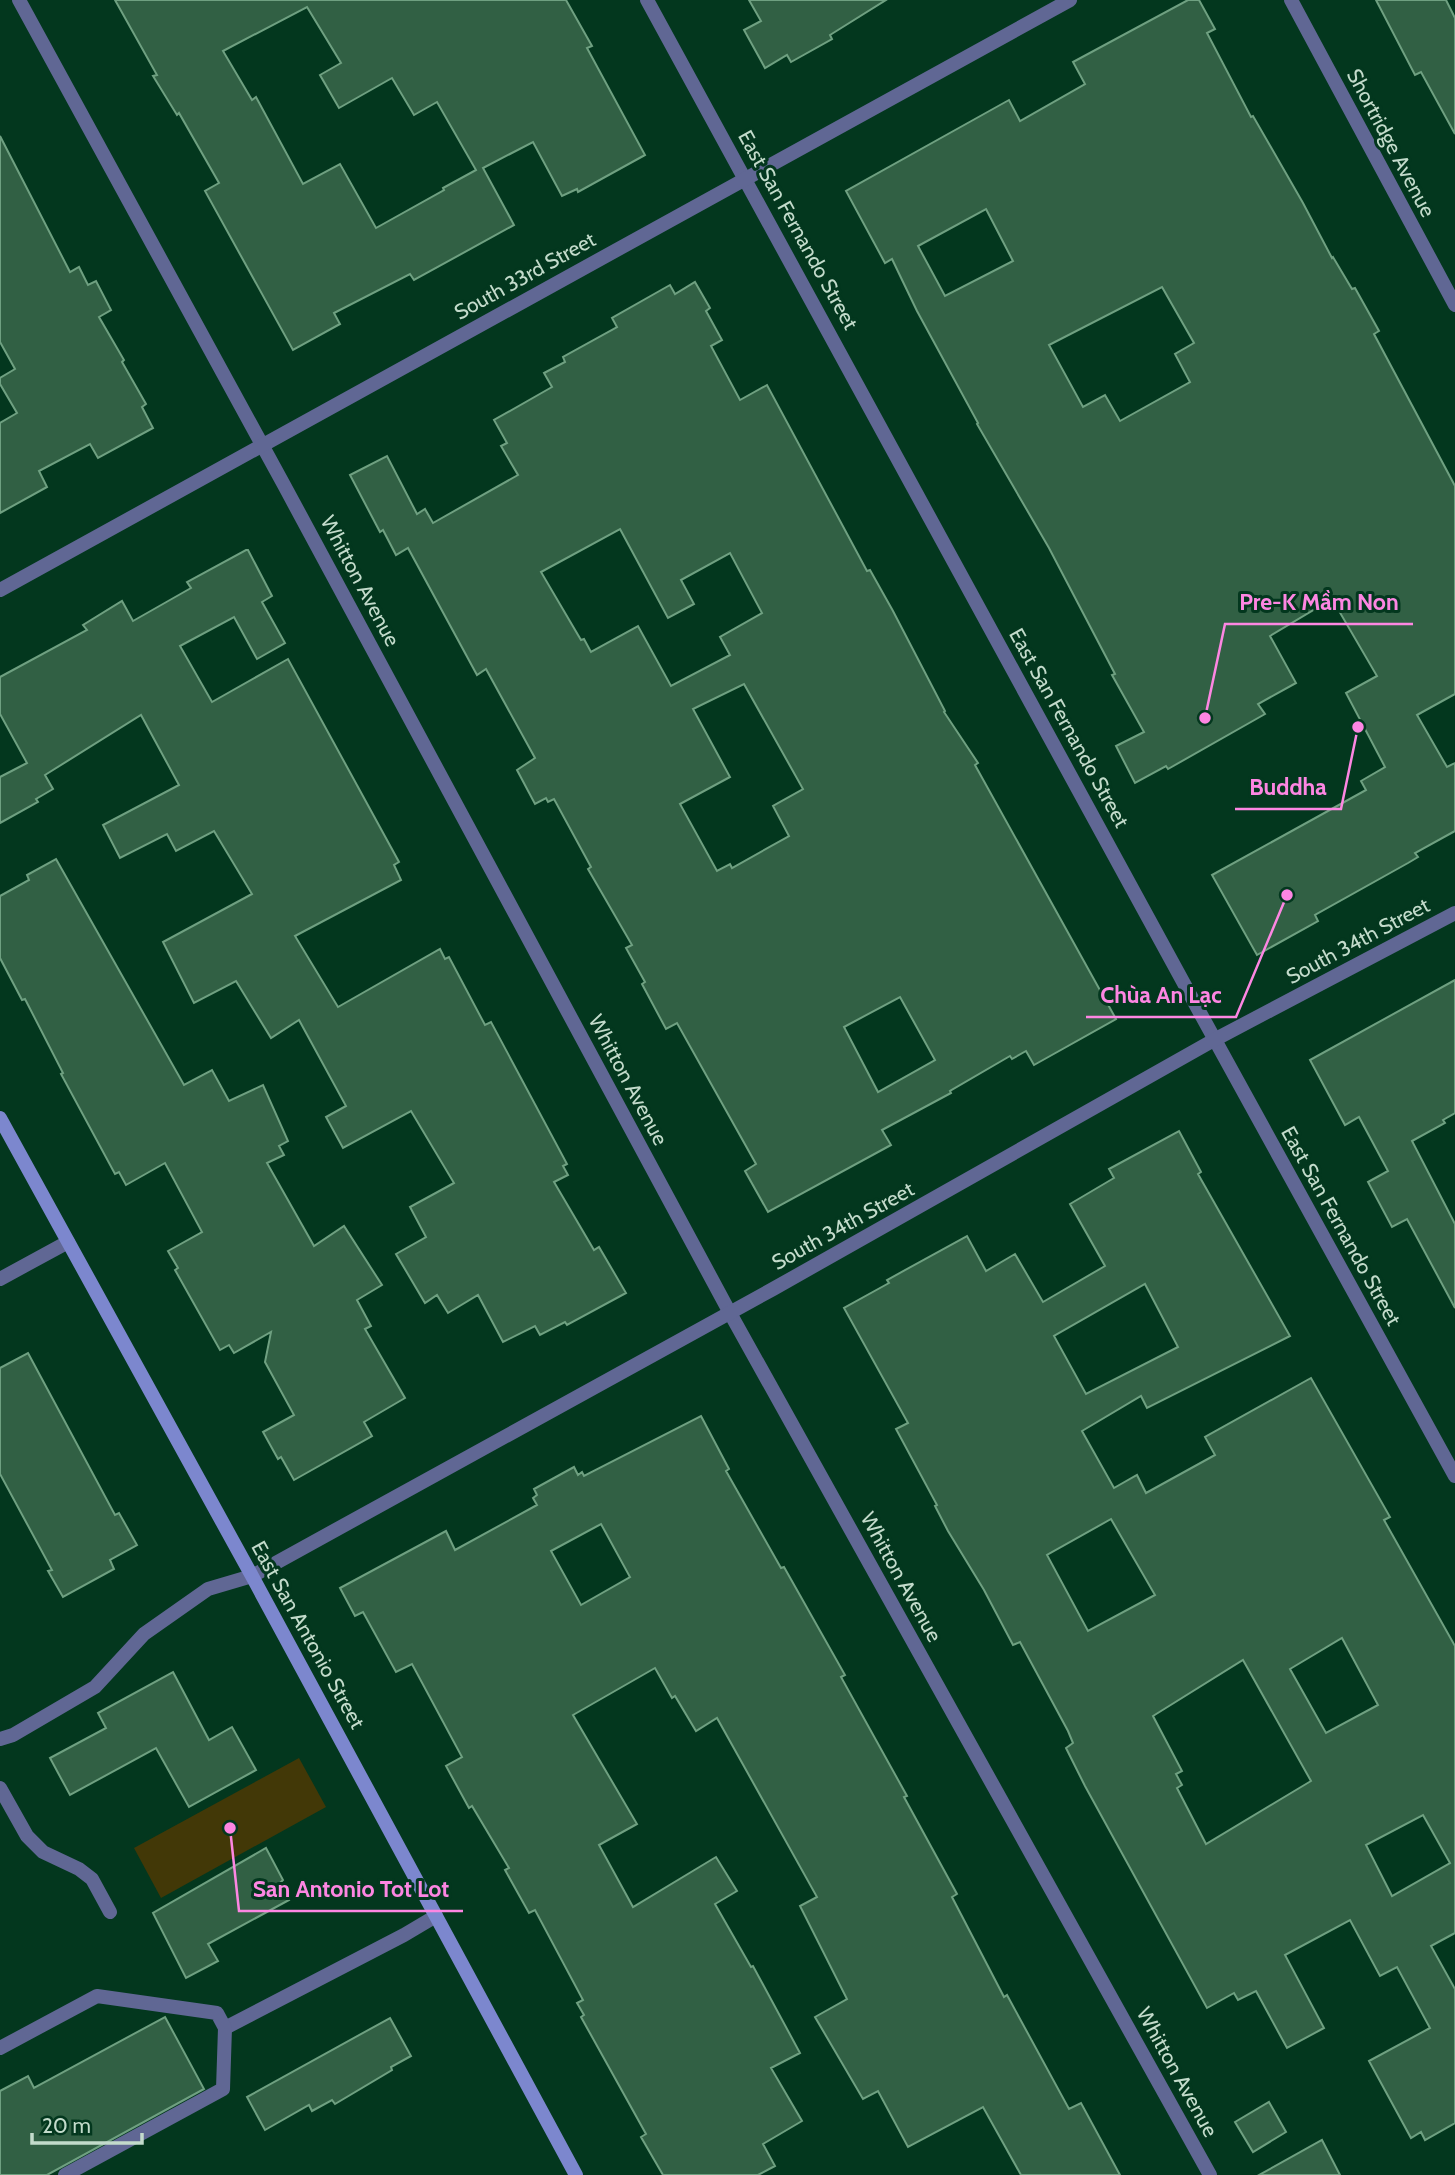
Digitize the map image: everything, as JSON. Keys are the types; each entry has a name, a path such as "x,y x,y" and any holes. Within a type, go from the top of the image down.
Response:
{"street":[{"name":"Whitton Avenue","path":"19,0 263,446 730,1313 1210,2175"},
{"name":"East San Fernando Street","path":"647,0 1455,1476"},
{"name":"South 33rd Street","path":"0,590 1070,0"},
{"name":"Shortridge Avenue","path":"1291,0 1455,305"},
{"name":"South 34th Street","path":"0,1739 13,1735 95,1687 145,1634 208,1589 252,1576 730,1313 1214,1040 1455,913"},
{"name":"East San Antonio Street","path":"0,1118 252,1576 576,2175"},
{"path":"0,1279 68,1242"},
{"path":"0,1788 27,1836 43,1852 79,1869 92,1879 110,1912"},
{"path":"225,2028 436,1916"},
{"path":"0,2048 97,1996 217,2012 225,2028 223,2089 65,2175"}],"shaded area":[{"path":"299,1758 326,1807 161,1898 134,1848"}],"building":[{"path":"115,0 566,0 592,46 587,48 645,155 578,192 577,189 562,196 533,142 483,168 514,225 414,280 410,274 334,313 340,324 293,350 205,191 219,183 179,113 177,115 153,76 157,75","holes":["307,7 341,63 320,75 339,108 392,78 414,115 437,102 476,170 376,228 340,164 303,184 256,97 252,100 223,51"]},
{"path":"749,0 886,0 830,35 832,39 791,62 787,55 765,68 744,30 761,21"},
{"path":"1188,0 1199,0 1215,29 1207,33 1251,117 1253,116 1303,203 1332,258 1352,289 1355,288 1379,331 1374,334 1455,486 1455,694 1417,715 1447,767 1455,763 1455,831 1415,853 1418,857 1315,915 1318,921 1257,955 1212,875 1366,790 1361,781 1385,767 1346,693 1377,676 1335,604 1324,610 1322,605 1270,636 1296,683 1258,704 1265,714 1168,769 1166,766 1135,783 1116,746 1144,732 1112,675 1115,674 1049,548 977,424 892,259 885,263 846,191 1009,100 1020,121 1085,84 1073,62","holes":["986,209 1013,261 945,296 918,246","1162,287 1194,343 1175,354 1190,382 1120,421 1105,395 1083,407 1049,345"]},
{"path":"1376,0 1446,0 1455,18 1455,134 1421,72 1415,75"},
{"path":"0,136 70,272 79,267 88,285 96,281 111,310 99,317 146,404 142,407 153,428 98,458 90,444 39,471 47,487 0,513 0,423 17,413 0,384 0,378 15,369 0,342"},
{"path":"695,282 710,308 706,311 722,340 711,346 740,400 767,385 867,571 870,570 893,611 944,712 978,763 975,765 1116,1019 1034,1065 1026,1051 1012,1059 1010,1056 950,1091 951,1093 882,1130 891,1145 768,1212 745,1171 756,1164 677,1023 666,1029 626,948 632,945 588,869 591,867 554,799 548,802 546,798 535,804 517,770 535,758 486,669 477,675 408,548 396,555 383,530 380,532 350,475 387,456 417,514 425,509 433,523 518,475 501,446 507,443 494,420 552,387 544,373 565,362 563,357 617,327 612,318 670,285 675,294","holes":["620,529 668,618 694,604 681,580 730,553 762,613 720,637 730,655 671,686 638,626 591,652 584,639 581,640 541,572","744,684 803,789 773,806 789,836 732,868 730,864 717,871 680,804 730,777 693,709","900,997 935,1060 878,1092 844,1027"]},
{"path":"246,550 272,596 262,602 285,643 257,659 234,617 180,646 212,702 288,659 399,862 394,865 401,880 295,936 338,1007 440,949 445,959 449,957 485,1025 491,1022 567,1164 563,1166 568,1175 554,1182 594,1250 599,1247 626,1293 567,1325 565,1322 540,1335 535,1326 503,1342 478,1295 448,1313 437,1295 425,1303 396,1254 426,1237 410,1207 454,1183 411,1111 343,1148 326,1117 346,1106 299,1020 271,1038 236,981 194,1003 163,942 252,894 214,831 176,851 167,834 120,858 103,825 179,785 141,715 45,775 53,789 36,799 38,802 0,823 0,777 27,763 0,714 0,677 87,630 83,625 122,601 133,621 191,588 187,582"},
{"path":"56,859 184,1085 212,1070 229,1101 263,1085 288,1141 279,1146 284,1155 267,1163 314,1246 344,1226 382,1285 357,1300 371,1326 365,1329 405,1398 364,1422 372,1436 294,1480 263,1432 294,1415 265,1362 271,1332 234,1353 229,1345 220,1350 175,1270 178,1268 168,1251 202,1232 165,1163 126,1185 119,1172 115,1174 61,1074 63,1073 25,999 22,1000 0,958 0,896 29,880 27,875"},
{"path":"1455,980 1455,1113 1443,1120 1445,1123 1412,1141 1455,1224 1455,1308 1407,1219 1392,1227 1368,1182 1388,1171 1359,1117 1345,1125 1310,1060"},
{"path":"1179,1131 1201,1172 1198,1174 1290,1336 1147,1408 1141,1396 1082,1431 1114,1488 1137,1475 1146,1493 1215,1455 1205,1437 1311,1378 1390,1517 1384,1520 1455,1646 1455,1933 1431,1946 1455,1989 1455,2123 1425,2140 1421,2132 1411,2138 1369,2061 1430,2028 1397,1967 1380,1976 1350,1920 1285,1955 1324,2028 1287,2048 1256,1991 1238,2000 1234,1993 1207,2008 1085,1786 1066,1748 1073,1743 1068,1731 1020,1642 1013,1645 935,1506 937,1505 896,1429 908,1423 844,1308 889,1283 887,1280 967,1236 986,1271 1015,1254 1043,1302 1105,1266 1070,1204 1114,1178 1109,1169","holes":["1145,1284 1178,1347 1086,1394 1054,1336","1111,1519 1155,1595 1088,1631 1047,1555","1342,1638 1378,1705 1326,1733 1290,1669","1243,1660 1311,1781 1206,1844 1177,1788 1182,1785 1176,1774 1182,1771 1153,1716","1423,1815 1450,1863 1392,1896 1366,1845"]},
{"path":"28,1353 115,1515 119,1513 137,1545 110,1560 114,1569 63,1597 48,1571 52,1570 0,1474 0,1368"},
{"path":"701,1416 729,1469 726,1471 845,1675 841,1677 907,1796 904,1797 957,1894 952,1897 1004,1997 1007,1995 1069,2109 1081,2103 1120,2175 1021,2175 983,2107 908,2147 878,2091 863,2099 815,2017 847,1999 800,1906 817,1897 717,1718 696,1731 675,1696 672,1698 655,1668 573,1715 637,1824 599,1845 633,1907 716,1857 737,1891 715,1904 751,1967 753,1966 800,2053 771,2068 802,2121 763,2144 775,2166 758,2175 663,2175 641,2137 646,2134 581,2017 584,2015 577,2003 583,2000 535,1910 529,1913 505,1870 509,1868 472,1806 469,1808 446,1766 462,1757 412,1664 396,1672 363,1612 355,1616 340,1588 446,1531 455,1550 537,1505 533,1498 537,1495 534,1489 574,1467 578,1475 582,1472 584,1476","holes":["601,1524 630,1577 581,1605 551,1551"]},
{"path":"173,1672 209,1740 232,1727 256,1770 189,1807 156,1748 70,1795 50,1758 106,1728 98,1713"},
{"path":"266,1848 283,1880 280,1883 289,1900 208,1944 218,1961 186,1978 153,1913"},
{"path":"165,2017 204,2089 47,2175 0,2175 0,2091 28,2076 34,2088"},
{"path":"390,2018 411,2056 335,2104 332,2100 312,2111 309,2105 265,2130 247,2097"},
{"path":"1269,2102 1286,2132 1253,2152 1235,2122"},
{"path":"1322,2140 1340,2175 1259,2175"}],"place":[{"name":"Pre-K Mầm Non","path":"1205,718"},
{"name":"Buddha","path":"1358,727"},
{"name":"Chùa An Lạc","path":"1287,895"},
{"name":"San Antonio Tot Lot","path":"230,1828"}]}
